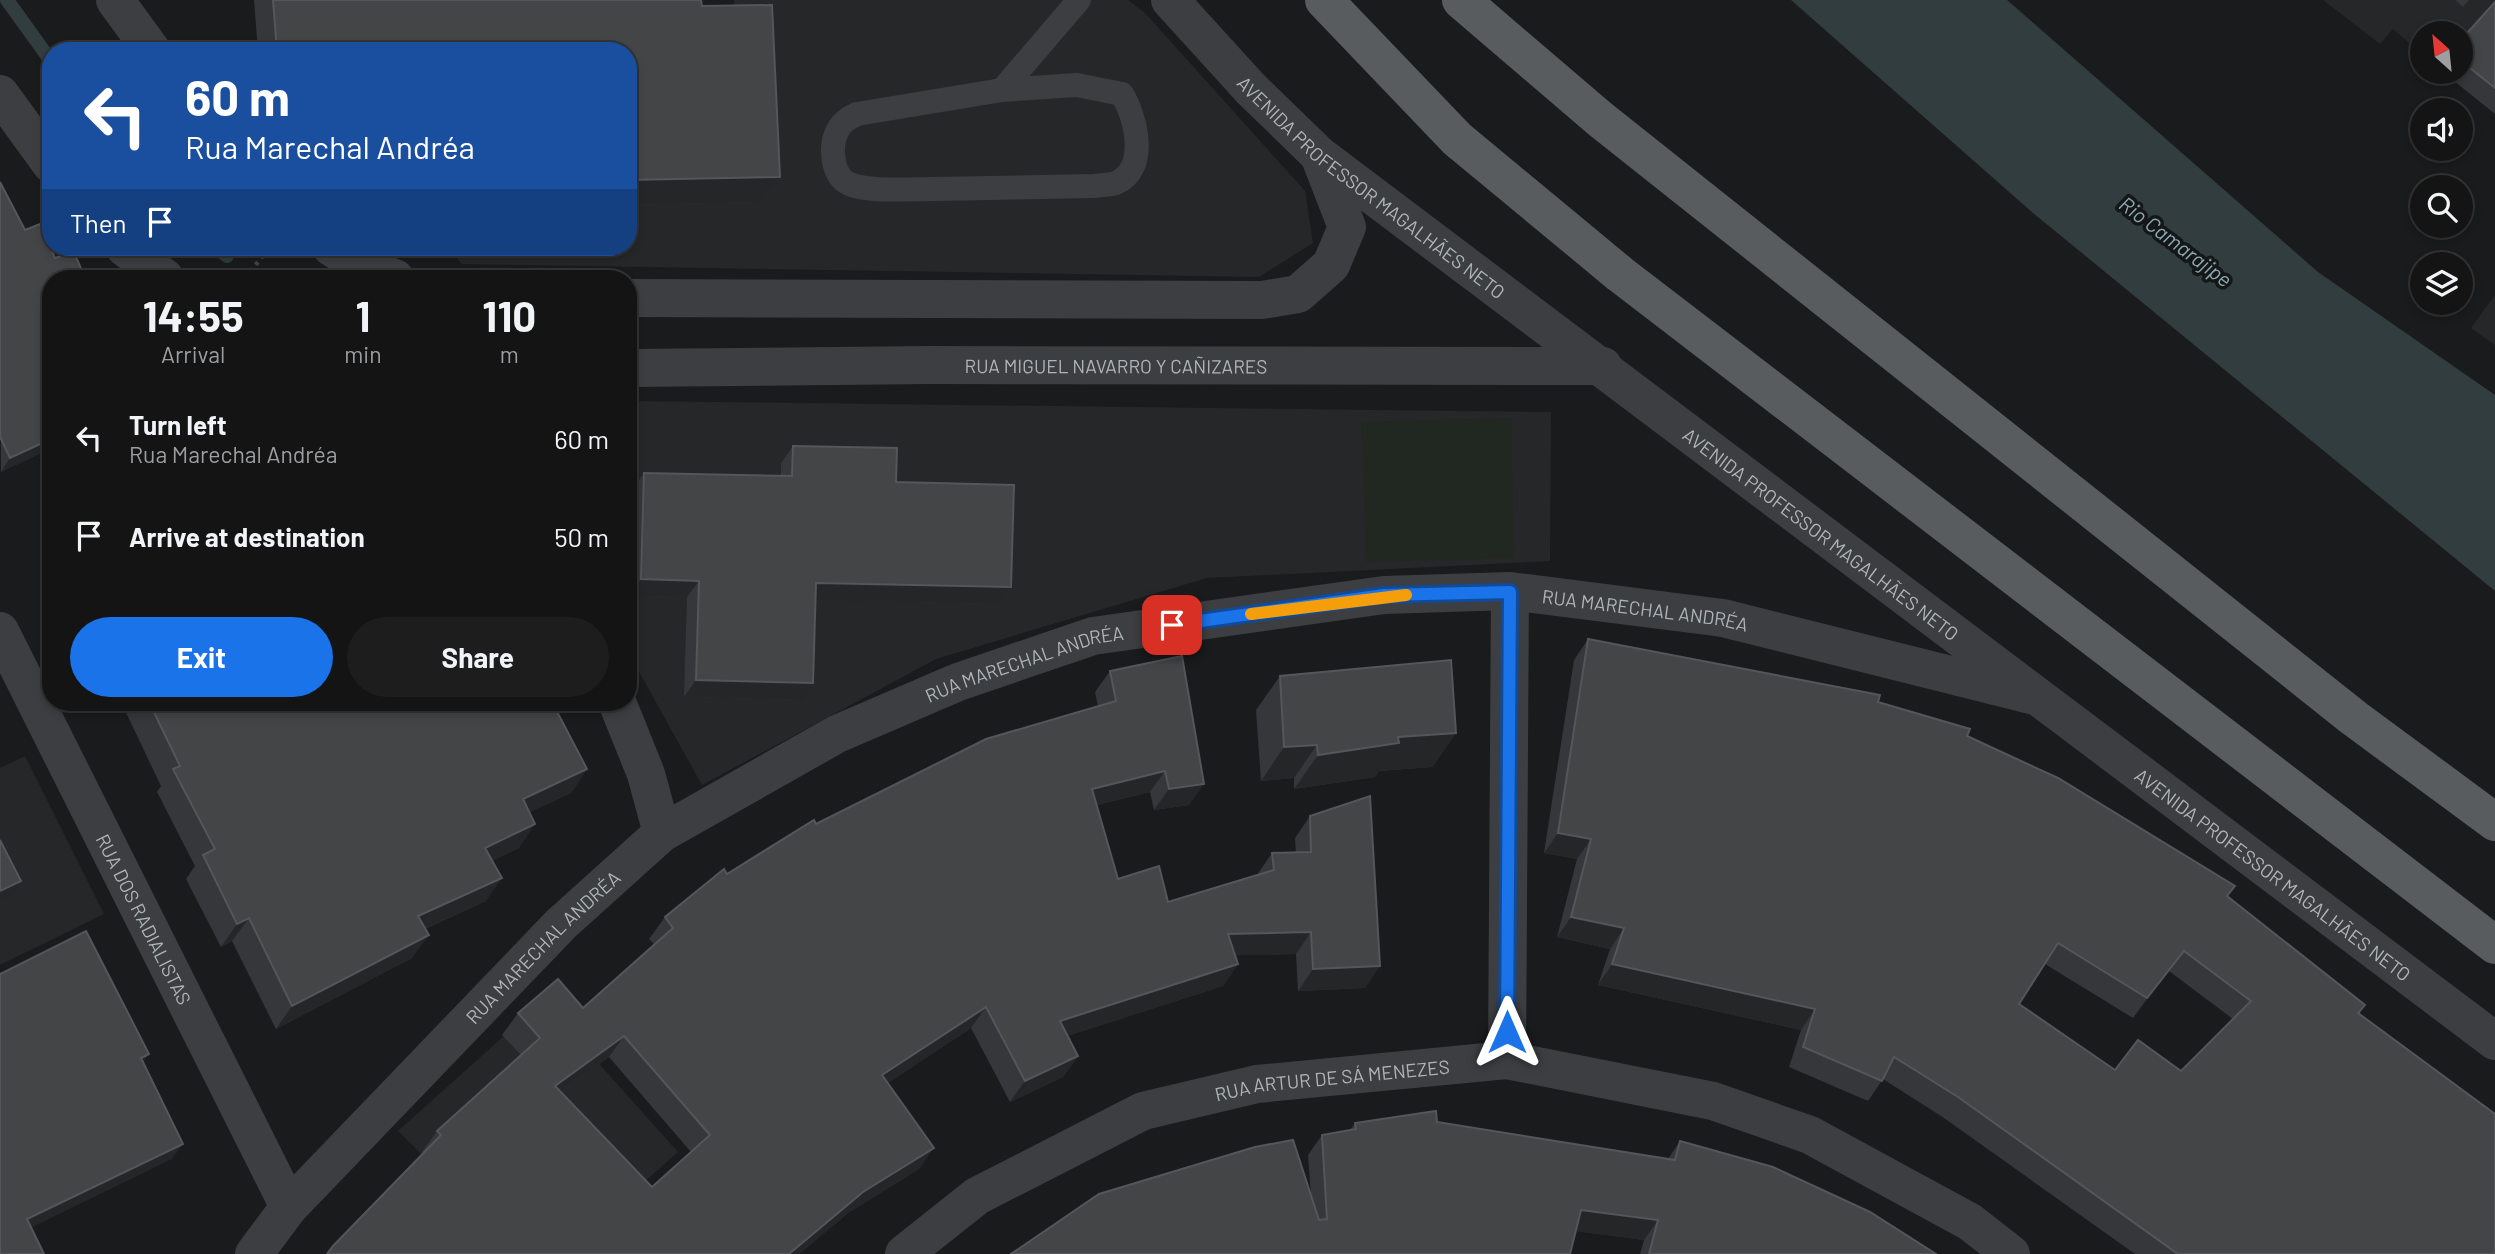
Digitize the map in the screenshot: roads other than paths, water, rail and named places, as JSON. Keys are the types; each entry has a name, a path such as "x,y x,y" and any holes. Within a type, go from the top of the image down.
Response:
{"main road":[{"path":"1324,0 1457,139 1620,274 2495,945"},
{"path":"1461,0 1600,119 2354,718 2495,822"}],"street":[{"path":"115,0 145,42"},
{"name":"AVENIDA PROFESSOR MAGALHÃES NETO","path":"1170,0 1250,88 1319,155 1603,366 2035,696 2495,1041"},
{"path":"0,94 42,152"},
{"path":"637,298 1262,300 1298,295 1331,264 1347,227 1319,155"},
{"path":"136,256 154,270"},
{"path":"345,256 373,270"},
{"name":"RUA MIGUEL NAVARRO Y CAÑIZARES","path":"637,368 930,365 1603,366"},
{"path":"1507,1060 1510,592"},
{"name":"RUA MARECHAL ANDRÉA","path":"254,1254 289,1208 561,924 662,834 837,734 958,682 1093,636 1384,595 1510,592 1723,618 2035,696"},
{"name":"RUA DOS RADIALISTAS","path":"0,631 289,1208"},
{"path":"621,711 646,774 662,834"},
{"name":"RUA ARTUR DE SÁ MENEZES","path":"904,1254 977,1196 1143,1111 1257,1084 1507,1060 1713,1101 1810,1135 1970,1222 2011,1254"}],"lane":[{"path":"1002,90 1077,85 1122,94 1131,109 1137,148 1132,167 1117,182 1094,186 904,189 851,185 839,175 833,161 832,149 836,131 845,120 858,114 1002,90 1079,0"}],"water":[{"name":"Rio Camarajipe","path":"1791,0 2007,0 2318,272 2495,395 2495,591 2033,213"}],"waterway":[{"path":"7,0 42,49"}]}
